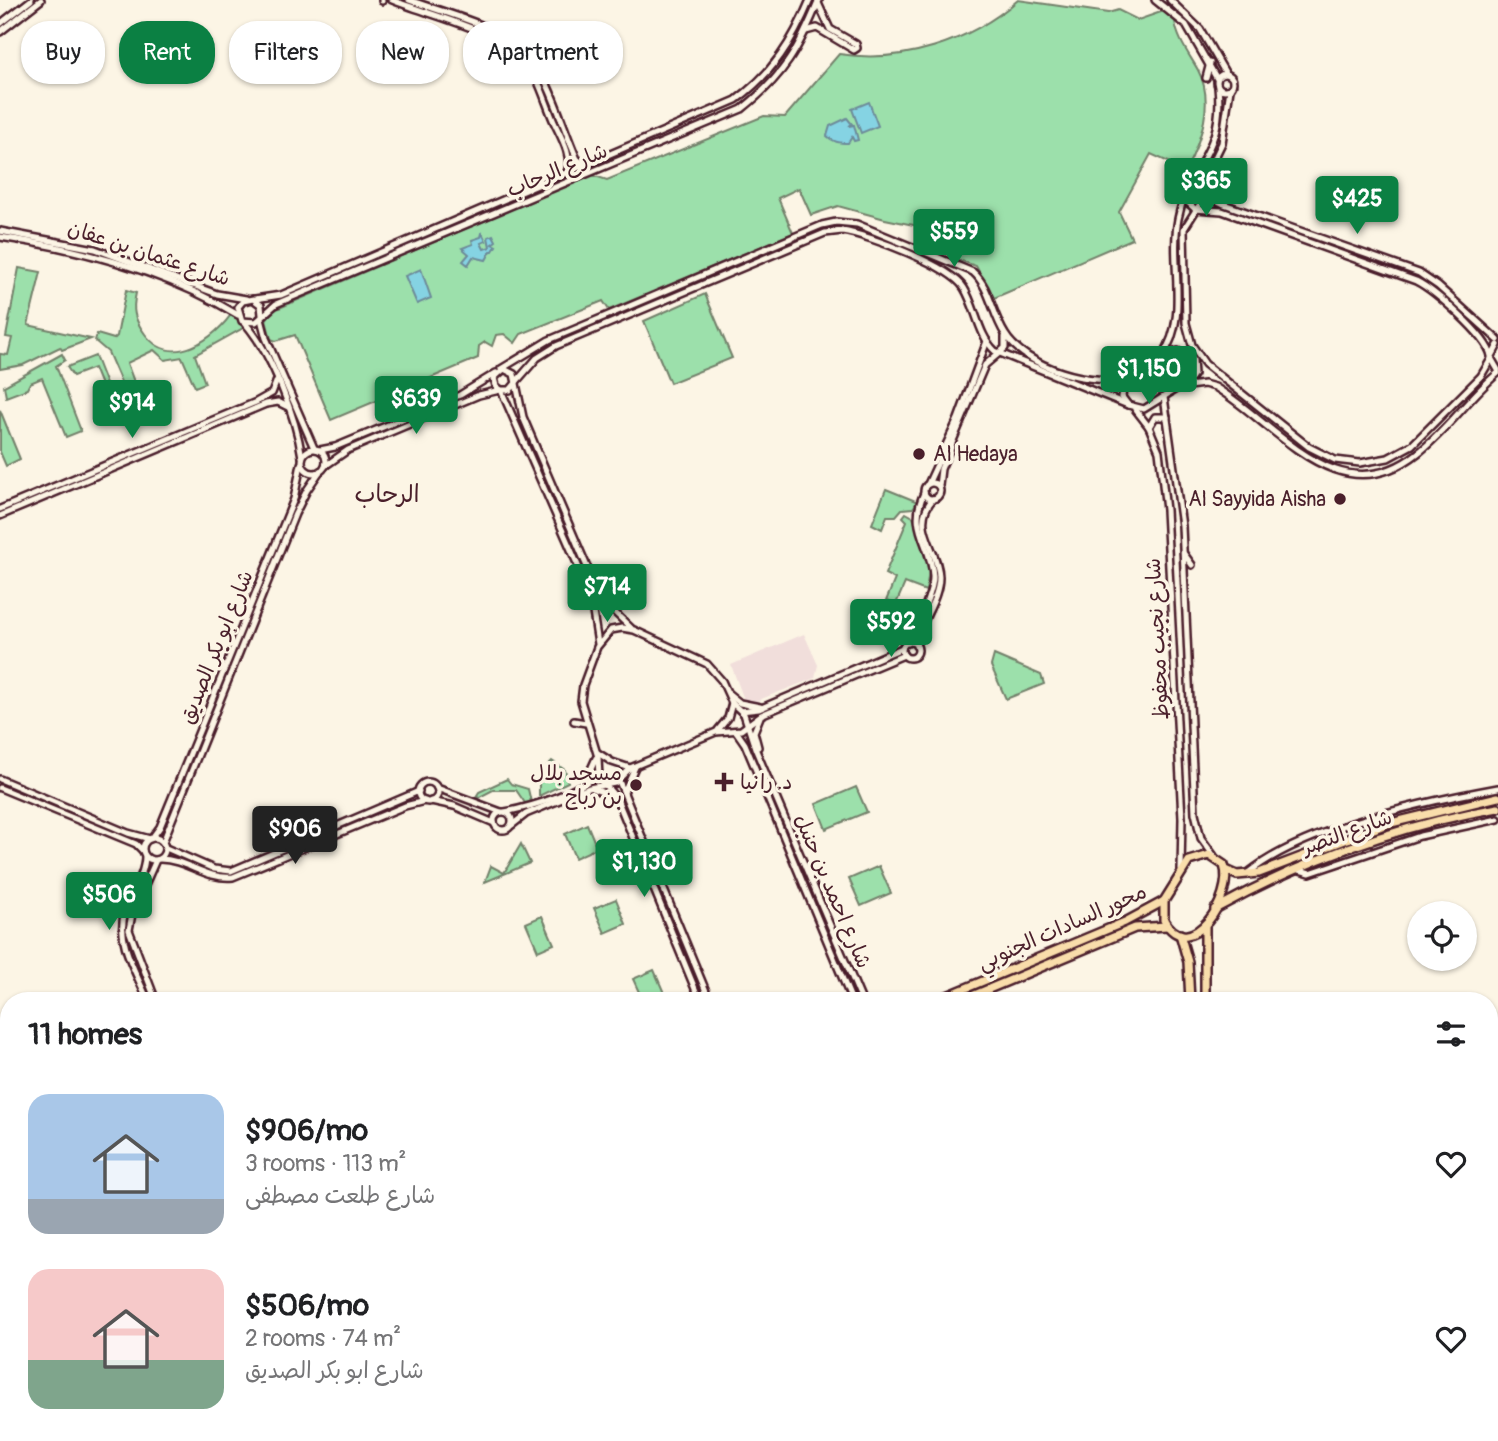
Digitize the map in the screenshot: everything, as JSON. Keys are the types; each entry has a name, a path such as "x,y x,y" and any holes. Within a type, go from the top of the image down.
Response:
{"main road":[{"name":"شارع النصر","path":"1246,875 1264,871 1319,847 1387,824 1498,797"},
{"name":"شارع النصر","path":"1215,909 1246,890 1296,869 1412,827 1498,808"},
{"path":"1226,870 1226,890 1206,924 1193,934 1180,934 1167,926 1162,914 1164,901 1180,874 1194,858 1214,856 1226,870 1246,875 1242,881 1246,890"},
{"name":"محور السادات الجنوبي","path":"956,992 1164,901"},
{"path":"1143,912 1151,925"},
{"path":"1204,992 1206,924"},
{"name":"محور السادات الجنوبي","path":"982,992 1135,928 1167,926"},
{"path":"1180,934 1189,992"},
{"path":"1188,971 1195,965 1203,968"}],"street":[{"path":"0,24 31,0"},
{"path":"0,32 41,0"},
{"path":"392,0 405,1 504,36 520,46 536,65 565,140 569,162 567,173"},
{"name":"شارع الرحاب","path":"250,299 281,295 411,236 466,216 586,165 661,129 736,100 763,78 781,57 810,0"},
{"path":"1155,0 1186,26 1210,63 1218,87 1216,134 1184,199 1175,235 1176,325 1162,356"},
{"path":"973,272 963,278 963,286 987,341 999,353 1135,409 1144,409 1181,387 1194,374 1183,237 1186,221 1203,199 1202,191 1225,134 1233,79 1226,74 1199,29 1170,0"},
{"path":"806,31 817,28 845,47 854,50 857,48 856,44 830,29 818,1"},
{"name":"شارع الرحاب","path":"261,316 276,304 742,109 783,71 806,31 818,1"},
{"path":"1206,78 1210,63"},
{"path":"1217,79 1226,74"},
{"path":"1218,87 1230,89"},
{"path":"736,100 742,109"},
{"path":"565,140 577,159 586,165"},
{"path":"1003,331 1022,352 1078,377 1105,381 1130,375 1162,356 1178,351 1194,355 1308,447 1326,457 1353,460 1376,462 1395,455 1481,376 1498,343 1438,286 1419,273 1224,204 1202,191 1189,188"},
{"path":"1181,387 1204,384 1215,387 1310,460 1331,469 1362,473 1387,470 1417,454 1498,372 1486,344 1434,292 1416,281 1222,211 1195,209 1184,199"},
{"path":"1222,211 1224,204"},
{"path":"466,216 470,224"},
{"path":"302,460 308,450 340,446 477,386 549,340 822,225 836,222 857,224 973,272 982,284 1003,331 1006,346 985,366 941,468 940,495 926,508 923,524 937,565 939,580 915,655 903,652 764,707 741,711"},
{"path":"822,225 825,233"},
{"name":"شارع عثمان بن عفان","path":"0,230 62,241 217,294 250,299"},
{"path":"323,469 326,459 317,449 263,331 261,305 250,299 240,304 238,315 260,343 288,407 302,460 311,473 323,469 348,450 481,395 510,390 533,362 556,346 825,233 842,231 860,235 944,269 963,286"},
{"name":"شارع عثمان بن عفان","path":"0,237 61,247 125,262 213,300 238,315"},
{"path":"751,271 763,259"},
{"path":"246,323 252,324 261,316"},
{"path":"494,823 503,812 533,805 583,787 619,781 633,767 716,732 736,731 761,715 903,652 932,580 918,524 919,507 958,419 987,341"},
{"path":"525,355 526,362 533,362"},
{"path":"499,371 512,372 518,401 593,579 607,605 634,631"},
{"path":"499,371 495,383 510,404 594,610 597,647 581,693 586,723 597,751 598,773 617,799 696,992"},
{"path":"1128,405 1121,391 1130,375"},
{"path":"0,516 256,402 272,393 277,380"},
{"path":"477,386 481,395"},
{"name":"شارع نجيب محفوظ","path":"1164,397 1178,480 1184,554 1195,806 1202,838 1214,856"},
{"path":"510,404 513,400 518,401"},
{"path":"0,509 266,404 278,402 288,407"},
{"name":"شارع نجيب محفوظ","path":"1135,409 1149,427 1159,451 1162,470 1181,807 1180,874"},
{"path":"1149,427 1155,417 1167,417"},
{"name":"شارع ابو بكر الصديق","path":"158,860 208,716 294,499 302,460"},
{"name":"شارع ابو بكر الصديق","path":"144,853 160,827 300,502 323,469"},
{"path":"1153,471 1162,470"},
{"path":"928,484 939,486"},
{"path":"924,493 933,499"},
{"path":"1184,554 1192,565"},
{"path":"594,610 602,611 607,605"},
{"path":"1172,622 1187,622"},
{"name":"شارع احمد بن حنبل","path":"597,647 611,630 622,628 701,659 714,670 732,703 741,711 748,724 760,761 859,992"},
{"path":"908,643 916,646"},
{"path":"727,692 740,703 764,707"},
{"path":"716,732 728,718 732,703"},
{"path":"760,761 754,732 761,715"},
{"path":"574,721 586,723"},
{"name":"شارع احمد بن حنبل","path":"736,731 745,744 849,992"},
{"path":"716,732 734,736 745,744"},
{"path":"1167,735 1177,734"},
{"path":"748,752 755,748"},
{"path":"597,751 612,762 633,767"},
{"path":"583,787 593,770 597,751"},
{"path":"624,796 633,767"},
{"path":"419,791 428,801 454,806 494,823 502,831 526,814 583,787 598,773"},
{"path":"0,779 128,833 151,839 214,869 231,871 419,791 426,783 503,812 511,817 512,825"},
{"path":"619,781 706,992"},
{"path":"583,787 602,790 617,799"},
{"path":"0,788 136,844 144,853 158,860 174,860 218,877 233,877 405,806 428,801 438,794 437,788"},
{"path":"1246,875 1271,858 1353,824 1416,806 1498,788"},
{"path":"620,807 628,804"},
{"path":"1181,807 1195,806"},
{"path":"1296,869 1310,873 1404,841 1498,819"},
{"path":"144,853 143,869 124,915 122,931 145,992"},
{"path":"153,992 129,930 132,914 158,860"},
{"path":"796,868 803,869 804,865"},
{"path":"800,878 804,873 808,874"},
{"path":"669,926 677,923"}],"shaded area":[{"path":"804,634 818,665 815,678 746,705 731,665"}],"green space":[{"path":"1018,0 1108,13 1118,10 1138,20 1164,11 1175,21 1181,40 1203,82 1206,108 1204,121 1186,170 1151,154 1119,212 1132,239 994,298 976,266 956,259 952,251 952,233 838,206 811,215 799,188 778,198 793,233 609,310 603,301 521,334 515,343 504,334 496,335 492,346 485,342 479,346 478,358 331,420 295,335 276,341 271,339 266,320 272,311 592,175 607,180 764,116 785,117 839,54 887,56 934,46 979,28"},
{"path":"19,268 41,272 28,325 91,339 62,350 60,347 23,365 0,369 0,354 8,355 12,338 6,337"},
{"path":"126,290 136,293 134,304 138,324 156,344 167,350 180,350 205,340 234,310 243,328 195,355 205,383 195,387 182,357 165,360 154,350 127,363 143,406 133,410 108,352 95,341 97,334 114,339 117,336"},
{"path":"705,294 732,358 670,383 644,321"},
{"path":"62,354 65,360 56,366 81,431 66,437 42,378 30,383 27,389 6,397 4,386"},
{"path":"95,356 118,415 114,417 94,368 73,376 67,367"},
{"path":"0,410 20,459 6,466 0,452"},
{"path":"886,489 918,502 913,508 902,509 896,516 887,516 882,529 872,524"},
{"path":"906,513 913,517 929,571 926,591 905,583 896,604 886,601 895,579 885,574 907,521 903,517"},
{"path":"897,613 911,618 915,616 904,641 888,634"},
{"path":"994,655 1041,675 1044,684 1006,699 991,666"},
{"path":"552,761 565,770 568,782 539,796 539,777 552,779 557,774 553,767 547,766"},
{"path":"507,779 511,784 528,789 531,802 525,803 516,790 493,790 474,800 479,792"},
{"path":"856,787 867,812 826,829 816,804"},
{"path":"587,824 597,848 575,858 565,834"},
{"path":"521,844 530,863 485,882 491,866 504,873"},
{"path":"879,866 891,893 861,906 849,879"},
{"path":"616,899 626,924 605,933 594,908"},
{"path":"542,916 554,944 538,951 526,923"},
{"path":"654,970 664,992 639,992 633,979"}],"water":[{"path":"869,102 878,126 861,133 852,109"},
{"path":"847,118 852,124 849,126 854,125 858,140 854,141 852,137 848,143 842,143 827,136 830,126"},
{"path":"482,233 486,241 481,243 484,249 490,247 488,237 493,235 496,241 492,244 496,246 486,260 473,257 468,265 463,261 469,254 462,248 473,244 472,240 481,237"},
{"path":"421,269 431,298 417,304 405,276"}],"place":[{"name":"Al Hedaya","path":"919,454"},
{"name":"Al Sayyida Aisha","path":"1340,499"},
{"name":"د. رانيا","path":"724,782"},
{"name":"مسجد بلال بن رباح","path":"636,785"}],"district":[{"name":"الرحاب","path":"387,494"}]}
